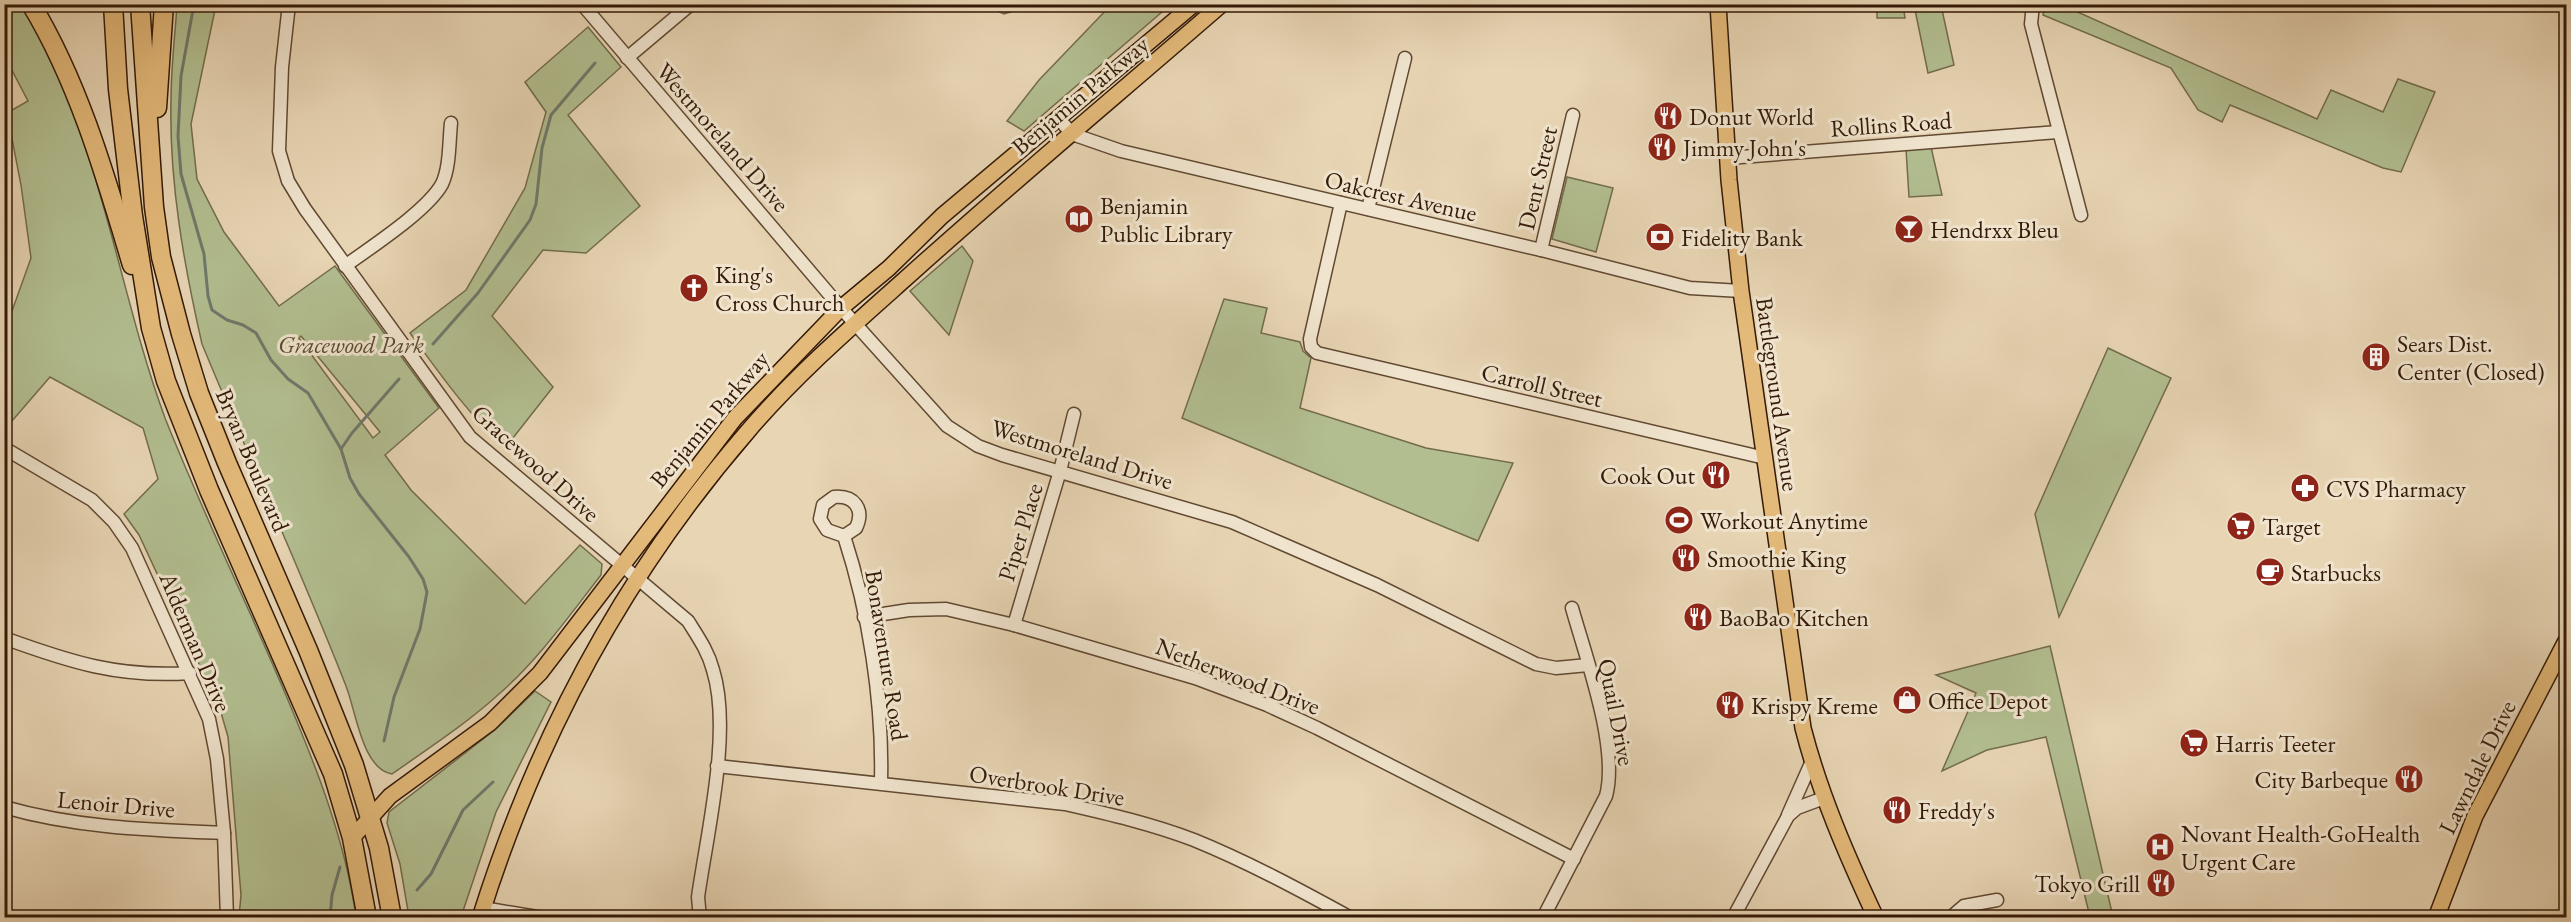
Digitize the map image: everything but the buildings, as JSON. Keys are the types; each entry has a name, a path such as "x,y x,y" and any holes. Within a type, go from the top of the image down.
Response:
{"highway":[{"path":"31,4 62,64 87,129 151,328"},
{"name":"Bryan Boulevard","path":"113,4 117,89 133,216 151,328 166,381 209,490 333,774 352,838"},
{"name":"Bryan Boulevard","path":"140,4 153,198 165,274 199,393 321,681 354,765 379,848 392,918"},
{"path":"164,4 157,123 169,255 165,274"},
{"path":"352,838 367,918"}],"main road":[{"name":"Benjamin Parkway","path":"352,838 390,796 495,717 540,673 623,568 670,499 735,418 841,308 911,248 942,216 1060,120 1194,4"},
{"name":"Benjamin Parkway","path":"481,913 516,811 549,739 620,603 636,578 749,430 854,323 1222,4"},
{"name":"Battleground Avenue","path":"1718,4 1728,158 1741,291 1788,638 1803,728 1824,798 1876,918"},
{"name":"Lawndale Drive","path":"2436,918 2475,816 2566,641"}],"street":[{"name":"Gracewood Drive","path":"289,4 279,151 288,181 345,266 470,437 688,621 706,649 714,671 719,705 717,766 698,897 700,918"},
{"name":"Westmoreland Drive","path":"582,4 854,323 947,426 961,436 1002,455 1232,522 1377,585 1522,659 1556,668 1588,665"},
{"path":"627,58 691,4"},
{"path":"2033,4 2031,24 2081,215"},
{"path":"2382,4 2404,4"},
{"path":"1368,209 1405,58"},
{"name":"Dent Street","path":"1542,250 1573,115"},
{"path":"1060,120 1072,134"},
{"path":"345,266 401,225 441,184 451,123"},
{"name":"Rollins Road","path":"1728,158 2058,132"},
{"name":"Oakcrest Avenue","path":"1072,134 1121,151 1542,250 1690,288 1741,291"},
{"name":"Carroll Street","path":"1341,202 1310,339 1311,348 1327,356 1764,458"},
{"name":"Piper Place","path":"1014,626 1060,471 1074,414"},
{"name":"Alderman Drive","path":"4,448 92,500 114,522 132,548 209,719 217,759 224,834 227,918"},
{"name":"Bonaventure Road","path":"844,536 864,618 878,704 881,782"},
{"name":"Quail Drive","path":"1543,918 1606,796 1609,783 1607,744 1572,608"},
{"name":"Netherwood Drive","path":"864,618 909,610 946,609 1196,678 1267,705 1574,859"},
{"path":"4,638 57,658 105,669 149,676 190,673"},
{"path":"1733,918 1788,816 1812,761"},
{"name":"Overbrook Drive","path":"717,766 881,782 1065,804 1148,824 1233,856 1351,918"},
{"path":"1788,816 1797,808 1824,798"},
{"name":"Lenoir Drive","path":"4,807 47,819 103,828 224,834"},
{"path":"1950,918 1964,906 1997,900"},
{"path":"481,913 538,917"}],"green space":[{"path":"22,4 48,51 70,101 88,153 148,367 165,418 285,693 318,775 345,859 356,917 239,917 241,895 228,737 220,709 139,535 124,514 158,479 143,428 50,377 5,429 5,325 7,325 31,258 21,185 7,113 28,101 4,55 5,5"},
{"path":"981,4 1033,4 1033,5 1004,14"},
{"name":"Gracewood Park","path":"177,5 216,5 191,124 197,179 224,232 279,306 335,266 439,408 385,455 411,490 525,604 580,545 602,564 601,575 553,637 513,681 460,726 392,774 382,770 367,751 329,643 202,344 184,254 172,162 171,88","holes":["301,336 380,432 373,438 299,338"]},
{"path":"1111,5 1170,5 1024,131 1007,121 1039,80"},
{"path":"1877,5 1903,5 1905,18 1877,18"},
{"path":"1914,5 1941,5 1954,65 1928,73"},
{"path":"2045,5 2062,5 2317,119 2331,90 2383,112 2398,79 2435,92 2401,172 2383,168 2230,105 2222,122 2198,110 2171,68 2043,15"},
{"path":"588,27 621,67 568,115 640,206 586,253 543,250 492,316 553,387 505,448 443,378 410,333 466,290 525,188 546,112 525,82"},
{"path":"1931,147 1942,195 1909,197 1906,149"},
{"path":"1567,177 1613,188 1596,252 1552,239"},
{"path":"962,246 973,261 949,335 910,291"},
{"path":"1224,299 1267,308 1261,333 1300,342 1303,351 1311,358 1300,408 1426,448 1513,463 1478,541 1182,418"},
{"path":"2108,348 2171,378 2059,617 2035,514"},
{"path":"2050,646 2113,917 2090,917 2046,737 1987,750 1942,771 1976,693 1936,675"},
{"path":"535,691 551,702 496,812 461,917 409,917 400,864 387,823 389,812 496,729"}],"waterway":[{"path":"194,4 181,76 178,136 181,174 204,254 208,296 212,310 227,320 243,325 256,333 271,360 288,379 308,393 341,449 350,478 359,494 409,557 423,579 427,592 420,629 394,697 384,741"},
{"path":"433,344 478,293 530,220 536,204 542,148 551,115 595,63"},
{"path":"341,449 399,379"},
{"path":"417,890 431,874 463,810 493,782"},
{"path":"330,918 332,895 340,867"}],"place":[{"name":"Donut World","path":"1668,116"},
{"name":"Jimmy John's","path":"1662,147"},
{"name":"Benjamin Public Library","path":"1079,219"},
{"name":"Hendrxx Bleu","path":"1909,229"},
{"name":"Fidelity Bank","path":"1660,237"},
{"name":"King's Cross Church","path":"694,288"},
{"name":"Sears Dist. Center (Closed)","path":"2376,357"},
{"name":"Cook Out","path":"1716,475"},
{"name":"CVS Pharmacy","path":"2305,488"},
{"name":"Workout Anytime","path":"1679,520"},
{"name":"Target","path":"2241,526"},
{"name":"Smoothie King","path":"1686,558"},
{"name":"Starbucks","path":"2270,572"},
{"name":"BaoBao Kitchen","path":"1698,617"},
{"name":"Office Depot","path":"1907,700"},
{"name":"Krispy Kreme","path":"1730,705"},
{"name":"Harris Teeter","path":"2194,743"},
{"name":"City Barbeque","path":"2409,779"},
{"name":"Freddy's","path":"1897,810"},
{"name":"Novant Health-GoHealth Urgent Care","path":"2160,847"},
{"name":"Tokyo Grill","path":"2161,883"}]}
